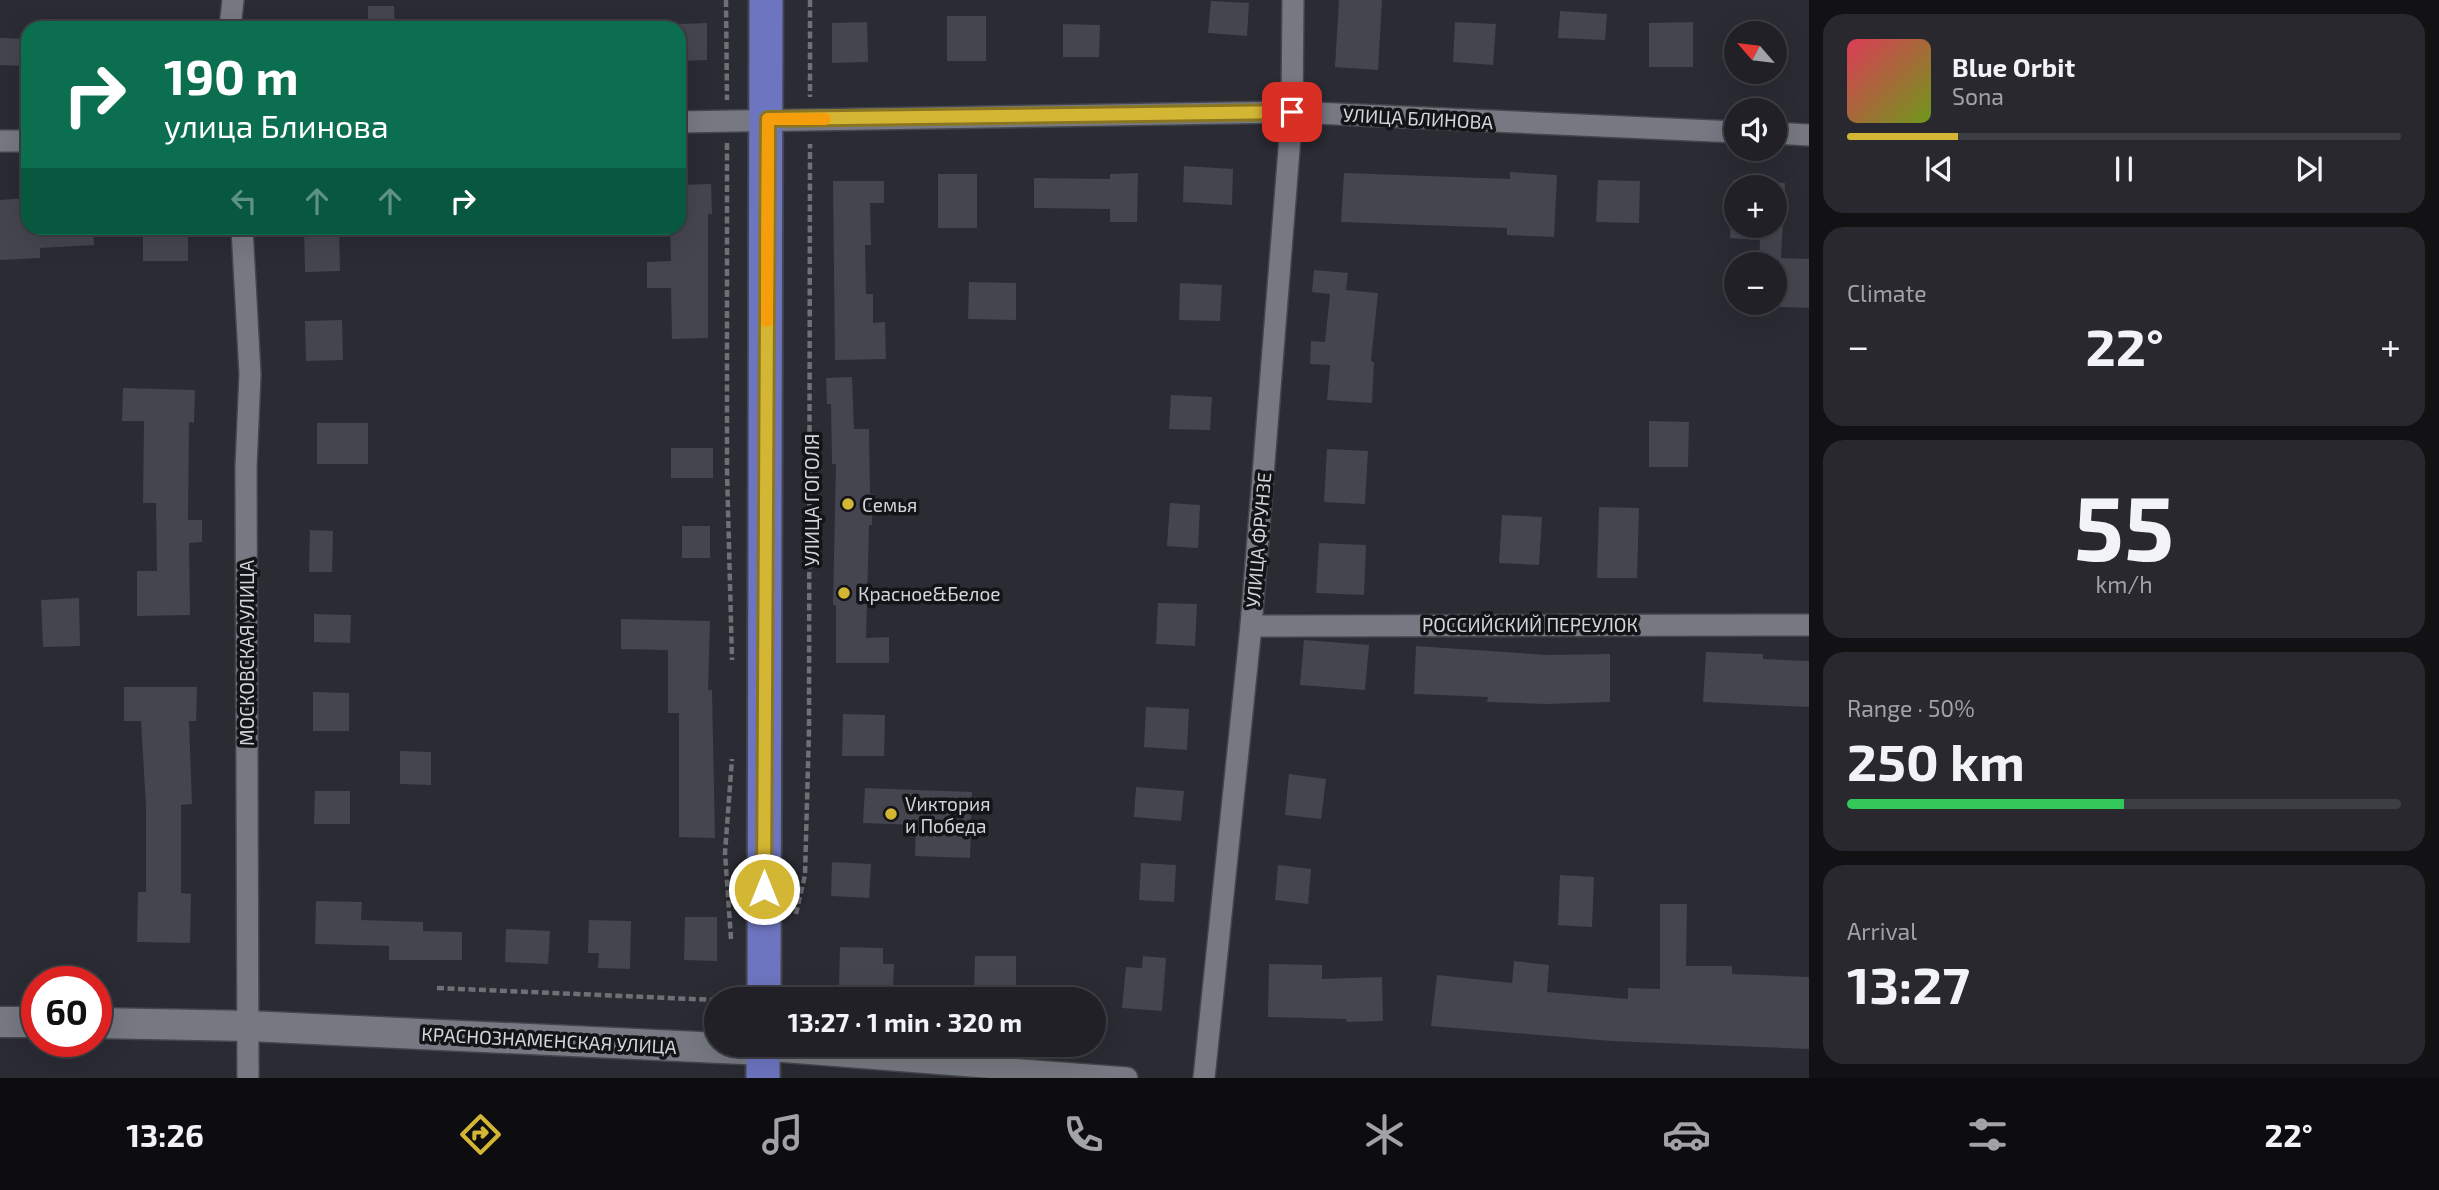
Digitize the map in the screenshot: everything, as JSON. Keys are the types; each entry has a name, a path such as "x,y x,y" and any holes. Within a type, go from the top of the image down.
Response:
{"main road":[{"path":"764,987 768,119 766,0"}],"street":[{"path":"231,21 233,0"},
{"name":"УЛИЦА ФРУНЗЕ","path":"1204,1078 1251,626 1292,112 1293,0"},
{"name":"УЛИЦА БЛИНОВА","path":"686,122 1292,112 1724,131"},
{"path":"1787,134 1809,135"},
{"path":"0,141 21,141"},
{"name":"МОСКОВСКАЯ УЛИЦА","path":"242,235 250,374 246,467 250,1026 248,1078"},
{"name":"РОССИЙСКИЙ ПЕРЕУЛОК","path":"1251,626 1809,625"},
{"path":"0,1022 21,1022"},
{"name":"КРАСНОЗНАМЕНСКАЯ УЛИЦА","path":"112,1023 250,1026 1127,1078"}],"path":[{"path":"726,0 727,471 732,662"},
{"name":"УЛИЦА ГОГОЛЯ","path":"796,916 805,875 809,730 810,0"},
{"path":"732,758 725,853 732,943"},
{"path":"437,988 704,999"}],"building":[{"path":"1339,0 1382,0 1378,70 1335,67"},
{"path":"1211,1 1249,3 1247,36 1208,33"},
{"path":"368,6 394,6 395,21 368,21"},
{"path":"1560,11 1607,14 1605,40 1558,38"},
{"path":"947,16 986,16 986,61 947,61"},
{"path":"867,22 868,62 832,63 832,23"},
{"path":"1455,22 1496,24 1493,65 1453,62"},
{"path":"1693,22 1693,67 1649,67 1649,23"},
{"path":"707,23 707,60 686,61 686,24"},
{"path":"1063,24 1100,25 1099,57 1063,57"},
{"path":"0,38 21,39 21,66 0,65"},
{"path":"1184,166 1233,169 1232,205 1183,202"},
{"path":"1510,172 1557,175 1554,237 1507,235 1507,228 1341,222 1344,173 1510,179"},
{"path":"1138,173 1137,222 1110,222 1110,209 1034,208 1034,178 1110,179 1110,174"},
{"path":"938,174 977,174 977,228 938,228"},
{"path":"1598,180 1640,181 1639,223 1596,222"},
{"path":"833,181 884,181 884,203 870,203 871,245 865,245 866,294 873,294 873,323 885,322 886,359 835,360"},
{"path":"711,184 712,214 708,214 708,338 672,339 671,288 647,288 647,262 671,261 670,235 686,235 686,185"},
{"path":"21,198 21,235 93,235 94,245 40,248 40,258 0,260 0,200"},
{"path":"143,235 188,235 188,261 143,261"},
{"path":"304,235 339,235 340,271 305,272"},
{"path":"1730,238 1782,238 1781,252 1760,252 1760,240"},
{"path":"1787,258 1809,259 1809,308 1787,307"},
{"path":"1314,270 1348,273 1346,290 1378,293 1371,361 1374,362 1372,403 1327,400 1330,365 1310,364 1311,341 1325,342 1330,294 1312,292"},
{"path":"969,282 1016,283 1016,320 968,319"},
{"path":"1180,283 1222,285 1220,321 1179,320"},
{"path":"342,320 343,360 306,361 305,321"},
{"path":"852,377 854,429 869,429 870,494 873,494 872,525 869,525 866,638 889,637 889,663 836,663 836,605 833,605 836,464 832,464 831,404 827,404 826,378"},
{"path":"123,388 195,390 194,423 189,422 188,520 202,520 202,542 189,543 190,615 137,616 137,571 157,571 156,503 143,503 144,421 122,421"},
{"path":"1171,395 1212,397 1210,430 1169,429"},
{"path":"1649,421 1689,422 1688,467 1649,467"},
{"path":"317,423 368,423 368,464 317,464"},
{"path":"671,448 713,448 713,478 671,478"},
{"path":"1327,449 1368,451 1365,504 1324,502"},
{"path":"1170,503 1200,505 1198,548 1167,546"},
{"path":"1599,507 1639,508 1637,578 1597,578"},
{"path":"1502,515 1542,517 1539,565 1499,563"},
{"path":"682,526 710,526 710,558 682,558"},
{"path":"310,530 333,531 332,572 309,572"},
{"path":"1319,543 1366,545 1364,595 1316,593"},
{"path":"79,598 80,646 43,647 41,600"},
{"path":"1158,603 1197,604 1195,646 1156,644"},
{"path":"314,614 351,615 350,643 314,642"},
{"path":"621,619 710,621 708,690 712,690 715,838 679,837 679,713 668,713 668,650 621,649"},
{"path":"1304,640 1369,645 1365,690 1300,685"},
{"path":"1416,646 1547,655 1610,654 1610,702 1487,702 1488,697 1414,694"},
{"path":"1706,652 1763,654 1763,659 1809,661 1809,707 1703,702"},
{"path":"124,687 197,687 196,721 189,721 192,804 181,805 181,893 191,894 190,943 137,942 138,892 146,892 146,806 141,721 124,721"},
{"path":"313,692 349,693 349,731 313,731"},
{"path":"1146,707 1189,709 1187,750 1144,747"},
{"path":"843,714 885,715 884,756 842,756"},
{"path":"400,751 431,752 431,785 400,784"},
{"path":"1289,774 1326,779 1321,819 1285,815"},
{"path":"1136,787 1184,791 1181,821 1134,817"},
{"path":"865,788 972,792 970,858 915,856 916,825 863,823"},
{"path":"315,791 350,791 350,824 314,824"},
{"path":"832,862 871,864 869,898 831,896"},
{"path":"1141,863 1176,865 1174,902 1139,900"},
{"path":"1278,865 1311,869 1308,904 1275,900"},
{"path":"1560,875 1594,877 1592,927 1558,925"},
{"path":"316,901 362,902 361,920 423,922 423,931 462,932 462,960 389,960 389,946 315,944"},
{"path":"1660,904 1687,904 1686,966 1732,966 1732,974 1809,977 1809,1049 1611,1041 1431,1026 1437,975 1512,983 1514,961 1549,965 1547,992 1628,999 1628,988 1660,989"},
{"path":"685,917 717,917 717,961 684,960"},
{"path":"589,920 631,921 630,969 598,968 599,953 588,953"},
{"path":"506,929 550,931 548,964 505,962"},
{"path":"840,947 883,948 883,964 894,964 893,987 839,987"},
{"path":"975,956 1016,956 1016,987 974,987"},
{"path":"1143,956 1166,958 1162,1011 1122,1008 1126,967 1142,968"},
{"path":"1269,964 1322,965 1322,979 1382,977 1383,1021 1347,1022 1346,1019 1268,1017"}],"slow traffic":[{"path":"767,321 768,119 825,119"}],"place":[{"name":"Семья","path":"848,504"},
{"name":"Красное&Белое","path":"844,593"},
{"name":"Vиктория и Победа","path":"891,814"}],"route":[{"path":"764,889 768,119 1292,112"}]}
